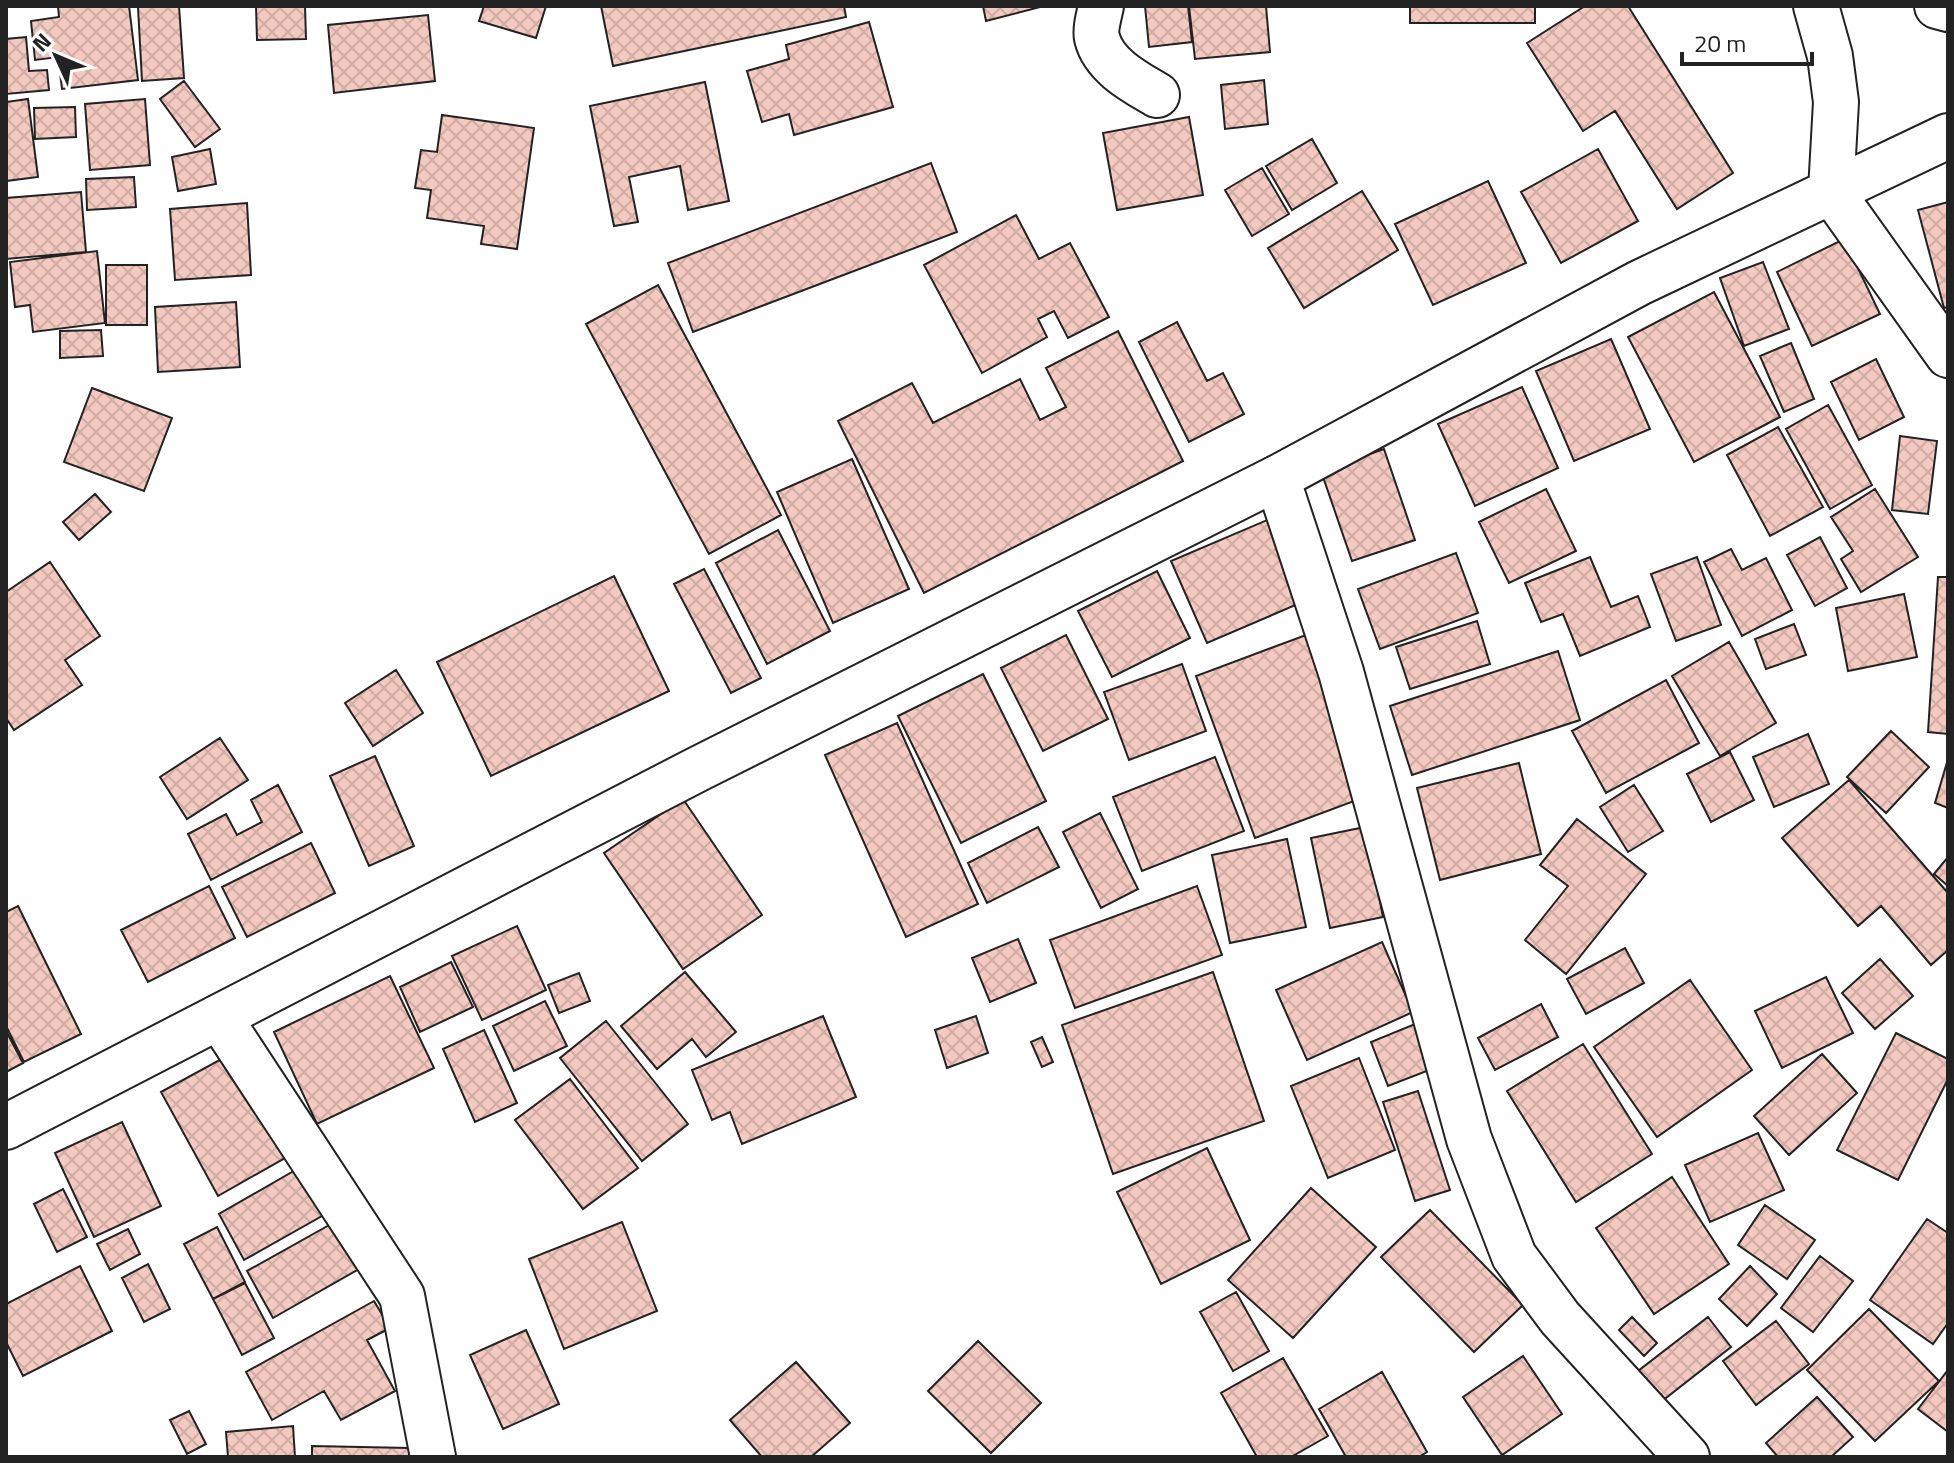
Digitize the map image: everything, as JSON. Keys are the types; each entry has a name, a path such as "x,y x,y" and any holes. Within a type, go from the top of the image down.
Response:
{"main road":[{"path":"1101,6 1096,37 1110,61 1127,77 1157,95"},
{"path":"1816,6 1830,56 1836,102 1831,191 1948,355"},
{"path":"1937,6 1948,9"},
{"path":"6,1127 726,755 1277,478 1639,283 1948,136"},
{"path":"1277,478 1341,672 1469,1139 1514,1256 1560,1318 1687,1457"},
{"path":"219,1017 402,1296 433,1457"}],"building":[{"path":"58,6 129,6 138,80 62,89 58,57 35,60 31,21 59,17"},
{"path":"179,6 184,78 142,81 138,7"},
{"path":"256,6 305,6 306,39 257,40"},
{"path":"484,6 546,6 536,38 479,21"},
{"path":"601,6 844,6 846,17 613,66"},
{"path":"983,6 1044,6 986,21"},
{"path":"1145,6 1188,6 1192,42 1149,47"},
{"path":"1189,6 1266,6 1270,52 1195,59"},
{"path":"1410,6 1535,6 1535,23 1410,23"},
{"path":"1585,6 1628,6 1733,173 1677,209 1615,111 1583,131 1527,43"},
{"path":"428,15 435,81 334,93 328,25"},
{"path":"869,22 893,107 794,135 789,114 762,122 747,71 789,59 786,45"},
{"path":"26,37 29,71 47,70 49,90 6,94 6,39"},
{"path":"1264,80 1268,124 1225,129 1221,85"},
{"path":"184,81 220,129 195,147 160,99"},
{"path":"705,82 729,201 688,210 680,166 629,177 638,222 614,226 590,106"},
{"path":"28,99 38,177 6,181 6,102"},
{"path":"145,99 150,165 90,170 85,104"},
{"path":"75,107 76,137 35,139 34,108"},
{"path":"442,115 534,128 517,249 481,244 484,226 427,218 431,190 415,188 421,150 437,152"},
{"path":"1189,117 1203,195 1117,210 1103,133"},
{"path":"1312,139 1337,183 1292,210 1266,166"},
{"path":"210,149 216,184 178,191 172,157"},
{"path":"1598,149 1638,221 1561,263 1521,192"},
{"path":"931,163 957,232 693,332 668,263"},
{"path":"1262,168 1289,214 1252,236 1225,190"},
{"path":"134,177 136,207 87,210 86,179"},
{"path":"1488,181 1526,263 1433,305 1395,224"},
{"path":"1362,191 1398,250 1304,308 1268,248"},
{"path":"81,192 86,252 6,259 6,198"},
{"path":"1948,202 1948,307 1944,308 1918,210"},
{"path":"247,203 251,275 175,280 170,209"},
{"path":"1016,215 1039,259 1070,243 1109,317 1068,338 1054,311 1038,319 1047,337 982,373 924,265"},
{"path":"1844,239 1880,314 1812,346 1777,272"},
{"path":"97,251 105,323 33,332 30,305 15,307 10,262"},
{"path":"1763,262 1789,329 1744,346 1720,278"},
{"path":"106,265 147,265 147,325 106,325"},
{"path":"658,285 781,515 709,554 586,324"},
{"path":"1714,292 1780,417 1694,462 1628,337"},
{"path":"236,302 240,367 158,372 155,307"},
{"path":"1177,322 1207,381 1223,373 1244,414 1189,442 1139,342"},
{"path":"101,330 103,356 60,358 60,331"},
{"path":"1118,331 1183,461 924,593 838,421 912,383 933,423 1020,379 1040,420 1066,407 1046,368"},
{"path":"1611,339 1650,429 1574,461 1536,371"},
{"path":"1791,343 1814,399 1784,412 1760,356"},
{"path":"1876,359 1904,417 1859,440 1831,382"},
{"path":"1522,387 1558,468 1475,506 1438,424"},
{"path":"92,388 172,418 144,491 64,462"},
{"path":"1828,405 1872,485 1830,509 1786,429"},
{"path":"1778,427 1823,507 1770,536 1727,455"},
{"path":"1900,436 1937,441 1928,514 1892,510"},
{"path":"1384,449 1415,540 1352,561 1321,471"},
{"path":"852,459 909,589 833,623 777,492"},
{"path":"1546,489 1576,551 1509,583 1479,522"},
{"path":"1875,489 1918,557 1861,592 1841,559 1853,551 1831,517"},
{"path":"95,494 111,512 79,540 63,522"},
{"path":"1279,515 1314,597 1207,643 1171,561"},
{"path":"778,530 830,631 767,664 716,563"},
{"path":"1820,537 1847,588 1815,606 1787,555"},
{"path":"1731,549 1742,570 1766,558 1792,610 1742,636 1704,562"},
{"path":"1456,553 1478,613 1380,649 1358,589"},
{"path":"1590,557 1611,607 1638,596 1650,627 1580,656 1563,614 1541,622 1525,583"},
{"path":"1697,557 1721,625 1676,641 1651,574"},
{"path":"50,562 100,636 65,660 82,685 14,730 6,718 6,592"},
{"path":"704,569 761,678 731,693 674,584"},
{"path":"1157,571 1190,638 1112,677 1078,611"},
{"path":"614,576 669,691 491,776 437,662"},
{"path":"1938,577 1948,577 1948,734 1928,732"},
{"path":"1904,594 1917,657 1848,671 1836,608"},
{"path":"1477,621 1490,664 1410,689 1396,647"},
{"path":"1794,624 1806,655 1766,669 1755,639"},
{"path":"1066,635 1108,719 1043,751 1001,668"},
{"path":"1306,635 1365,797 1255,838 1196,676"},
{"path":"1729,642 1776,723 1720,756 1672,676"},
{"path":"1558,651 1580,720 1412,775 1390,706"},
{"path":"1182,664 1206,731 1129,760 1104,692"},
{"path":"396,670 423,713 373,746 345,703"},
{"path":"983,674 1046,801 961,843 898,716"},
{"path":"1666,680 1699,743 1606,793 1572,731"},
{"path":"897,723 978,904 906,937 825,755"},
{"path":"1891,731 1929,767 1886,813 1847,777"},
{"path":"1808,734 1829,784 1774,807 1753,757"},
{"path":"220,738 248,780 187,819 160,777"},
{"path":"1730,752 1754,800 1711,822 1687,774"},
{"path":"375,756 414,846 369,866 330,776"},
{"path":"1215,757 1244,831 1142,871 1113,797"},
{"path":"1948,759 1948,808 1935,803"},
{"path":"1519,763 1541,854 1440,880 1417,788"},
{"path":"1849,780 1948,893 1948,950 1931,965 1881,906 1858,926 1782,838"},
{"path":"278,785 302,832 211,880 188,834 226,814 237,835 262,822 251,800"},
{"path":"1634,785 1663,831 1628,852 1600,807"},
{"path":"683,799 762,915 683,969 604,853"},
{"path":"1100,813 1138,889 1101,908 1063,832"},
{"path":"1577,819 1646,874 1566,974 1525,940 1568,886 1540,865"},
{"path":"1038,827 1059,867 987,903 968,863"},
{"path":"1365,827 1383,917 1330,928 1311,838"},
{"path":"1287,839 1306,927 1230,943 1212,855"},
{"path":"311,843 335,893 247,937 222,887"},
{"path":"1948,857 1948,886 1934,874"},
{"path":"209,886 235,938 148,982 121,930"},
{"path":"1197,886 1222,955 1075,1008 1050,940"},
{"path":"18,906 81,1034 24,1062 6,1026 6,912"},
{"path":"517,926 546,990 482,1020 452,956"},
{"path":"1018,939 1036,983 990,1002 972,958"},
{"path":"1382,942 1413,1012 1307,1060 1276,990"},
{"path":"1625,948 1644,983 1586,1014 1567,979"},
{"path":"1880,959 1913,996 1875,1029 1842,993"},
{"path":"451,962 473,1007 420,1032 400,987"},
{"path":"685,972 736,1032 706,1057 692,1039 657,1069 621,1026"},
{"path":"1213,972 1264,1121 1113,1174 1062,1025"},
{"path":"579,973 590,1001 559,1013 548,985"},
{"path":"390,976 434,1068 317,1124 274,1032"},
{"path":"1826,977 1853,1033 1782,1068 1755,1011"},
{"path":"1690,980 1752,1070 1657,1137 1594,1047"},
{"path":"545,1001 567,1046 514,1071 493,1026"},
{"path":"1541,1004 1558,1037 1495,1070 1478,1038"},
{"path":"823,1016 856,1097 742,1144 730,1112 712,1120 692,1070"},
{"path":"976,1016 988,1053 947,1068 935,1030"},
{"path":"606,1021 688,1124 642,1161 560,1058"},
{"path":"1415,1024 1432,1069 1388,1086 1371,1042"},
{"path":"484,1030 517,1103 475,1122 443,1049"},
{"path":"6,1031 23,1063 6,1072"},
{"path":"1896,1033 1948,1059 1948,1079 1898,1180 1837,1150"},
{"path":"1042,1037 1053,1062 1042,1067 1031,1042"},
{"path":"1583,1044 1652,1154 1576,1202 1507,1091"},
{"path":"236,1051 292,1154 218,1196 161,1092"},
{"path":"1822,1054 1857,1093 1789,1155 1754,1116"},
{"path":"1359,1058 1395,1150 1328,1178 1291,1086"},
{"path":"570,1079 638,1168 583,1209 515,1120"},
{"path":"1418,1091 1450,1190 1415,1201 1383,1102"},
{"path":"122,1122 161,1206 94,1237 55,1153"},
{"path":"1758,1133 1784,1190 1710,1222 1685,1165"},
{"path":"1207,1148 1250,1240 1161,1284 1117,1192"},
{"path":"311,1161 338,1207 244,1260 219,1214"},
{"path":"1672,1177 1729,1264 1654,1314 1596,1228"},
{"path":"1311,1188 1376,1247 1293,1338 1228,1280"},
{"path":"63,1189 87,1237 57,1252 34,1204"},
{"path":"1765,1205 1815,1240 1787,1279 1738,1245"},
{"path":"1430,1210 1523,1305 1474,1352 1381,1257"},
{"path":"340,1219 366,1265 273,1318 247,1271"},
{"path":"1927,1219 1948,1233 1948,1323 1933,1344 1870,1300"},
{"path":"622,1222 657,1311 564,1349 529,1259"},
{"path":"217,1227 245,1282 213,1299 184,1244"},
{"path":"128,1229 140,1254 110,1270 97,1244"},
{"path":"1820,1256 1853,1281 1813,1332 1781,1308"},
{"path":"148,1264 170,1309 144,1322 122,1278"},
{"path":"80,1266 112,1331 23,1376 6,1342 6,1304"},
{"path":"1750,1266 1777,1294 1747,1326 1719,1299"},
{"path":"245,1283 274,1338 242,1355 213,1299"},
{"path":"1236,1292 1269,1351 1233,1371 1200,1312"},
{"path":"374,1301 390,1328 367,1340 395,1391 341,1420 324,1391 272,1420 246,1372"},
{"path":"1869,1309 1939,1381 1875,1441 1807,1370"},
{"path":"1632,1317 1657,1343 1644,1356 1619,1330"},
{"path":"1708,1317 1731,1347 1662,1401 1638,1371"},
{"path":"1776,1321 1809,1364 1756,1405 1723,1361"},
{"path":"526,1330 559,1404 503,1429 470,1355"},
{"path":"978,1341 1041,1403 991,1453 928,1391"},
{"path":"1523,1356 1562,1414 1502,1455 1463,1397"},
{"path":"1283,1358 1328,1436 1291,1457 1257,1457 1221,1393"},
{"path":"796,1362 850,1423 811,1457 762,1457 730,1420"},
{"path":"1948,1370 1948,1432 1918,1409"},
{"path":"1382,1372 1427,1452 1419,1457 1346,1457 1319,1409"},
{"path":"1817,1397 1853,1437 1831,1457 1778,1457 1766,1443"},
{"path":"189,1411 206,1444 187,1454 170,1420"},
{"path":"293,1426 295,1457 228,1457 226,1432"},
{"path":"312,1446 409,1448 409,1457 312,1457"}]}
